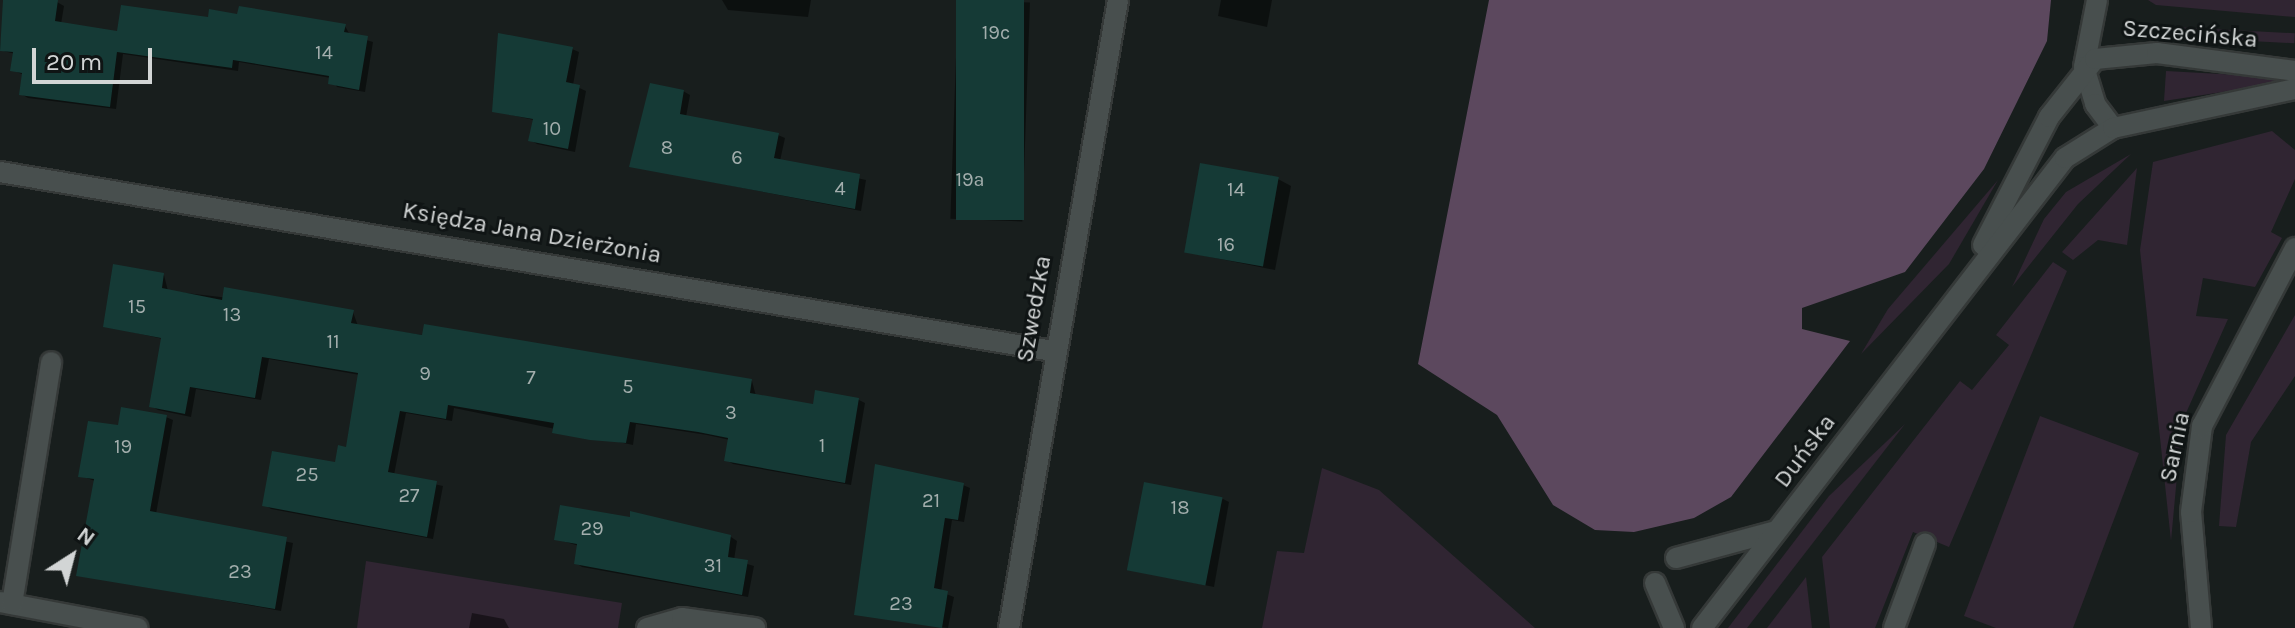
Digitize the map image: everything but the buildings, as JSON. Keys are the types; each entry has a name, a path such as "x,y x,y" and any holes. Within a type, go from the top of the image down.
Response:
{"street":[{"name":"Szwedzka","path":"1009,628 1053,351 1118,0"},
{"path":"2097,0 2084,67 2095,104 2113,128 2295,89"},
{"name":"Szczecińska","path":"2084,67 2121,51 2295,71"},
{"name":"Duńska","path":"1949,304 2049,117 2084,67"},
{"name":"Duńska","path":"1702,628 2049,174 2113,128"},
{"name":"Księdza Jana Dzierżonia","path":"0,172 1053,351"},
{"name":"Sarnia","path":"2201,628 2191,512 2202,426 2295,248"},
{"path":"51,362 6,603 138,628"},
{"path":"1676,558 1776,531"},
{"path":"1894,628 1925,544"},
{"path":"1655,583 1674,628"},
{"path":"647,628 682,618 755,628"}],"shaded area":[{"path":"1489,0 2051,0 2047,41 1984,169 1905,272 1802,308 1802,329 1850,341 1731,497 1694,518 1634,532 1595,530 1553,505 1497,415 1418,364"},
{"path":"2148,0 2295,0 2295,17 2156,5"},
{"path":"2175,27 2295,33 2294,43 2174,37"},
{"path":"2166,71 2276,77 2281,83 2164,101"},
{"path":"2272,131 2295,150 2295,179 2271,232 2282,238 2255,287 2203,278 2196,316 2228,319 2182,422 2171,541 2140,250 2153,162"},
{"path":"2131,154 2078,204 2012,287 2044,219 2066,192"},
{"path":"2137,168 2127,245 2098,240 2073,260 2062,252"},
{"path":"1998,180 1949,264 1861,354 1888,309"},
{"path":"2053,262 2067,271 1949,547 1913,532 1875,628 1830,628 1822,557 1960,381 1972,390 2009,345 1996,335"},
{"path":"2295,315 2295,376 2251,442 2236,527 2219,526 2226,435"},
{"path":"2040,416 2139,453 2073,628 1996,628 1964,616"},
{"path":"1905,424 1747,628 1728,628 1829,496"},
{"path":"1322,468 1379,490 1535,628 1262,628 1277,551 1304,553"},
{"path":"366,561 622,603 618,628 357,628"},
{"path":"1806,577 1812,628 1767,628"}]}
